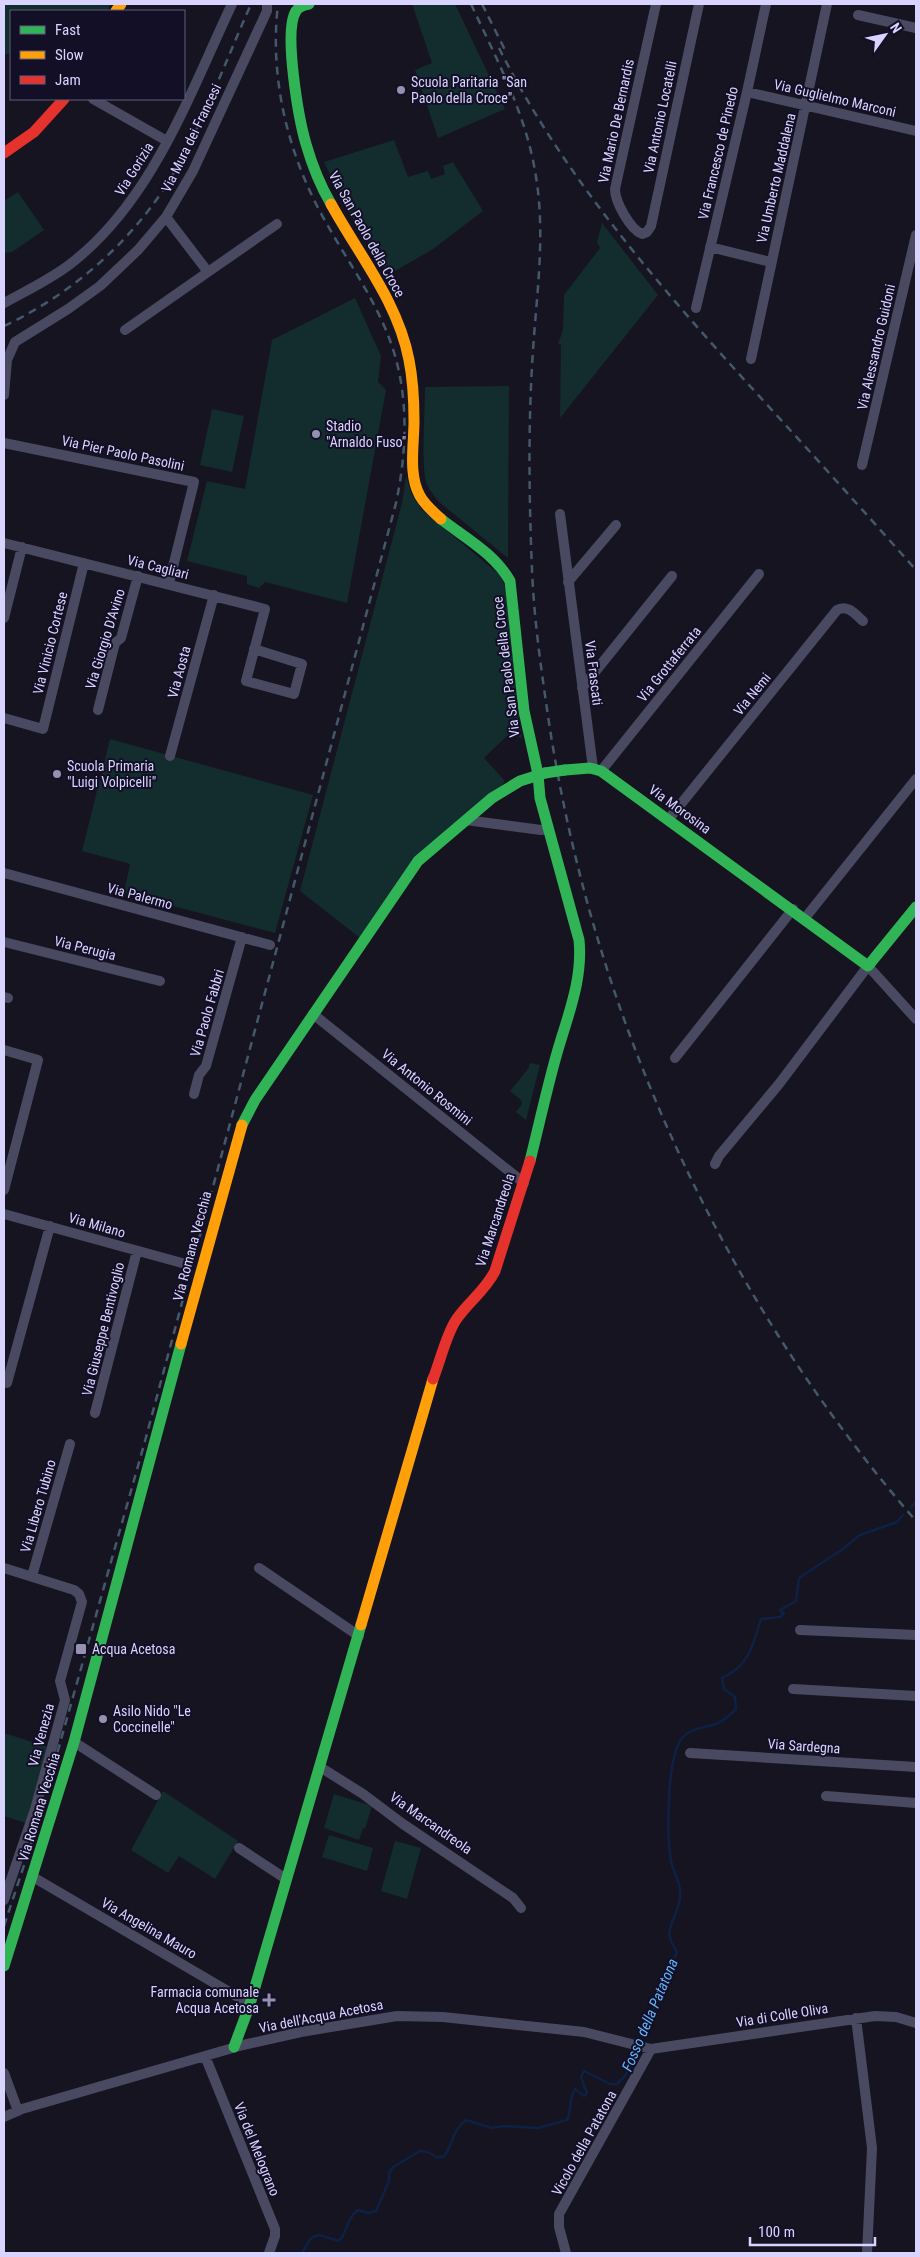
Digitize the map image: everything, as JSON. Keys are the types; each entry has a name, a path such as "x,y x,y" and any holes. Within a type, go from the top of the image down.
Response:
{"street":[{"name":"Via Gorizia","path":"4,303 55,275 89,248 139,192 167,141 232,4"},
{"name":"Via Mura dei Francesi","path":"4,393 8,357 15,342 76,304 106,281 138,250 166,217 196,165 267,11 267,4"},
{"name":"Via Mario De Bernardis","path":"644,234 638,232 620,208 615,191 656,4"},
{"name":"Via Antonio Locatelli","path":"644,234 650,226 699,4"},
{"name":"Via Francesco de Pinedo","path":"696,308 766,4"},
{"name":"Via Umberto Maddalena","path":"751,359 770,262 807,105 827,4"},
{"name":"Via San Paolo della Croce","path":"301,5 293,18 293,66 300,117 311,159 328,199 380,284 402,332 412,382 414,470 416,486 420,496 431,510 502,567 510,581 526,721 541,774"},
{"path":"858,14 916,28"},
{"name":"Via Guglielmo Marconi","path":"747,92 916,130"},
{"path":"4,154 37,129 63,100"},
{"path":"96,100 167,141"},
{"path":"166,217 208,272"},
{"path":"125,330 277,224"},
{"name":"Via Alessandro Guidoni","path":"862,465 913,266 916,235"},
{"path":"710,247 770,262"},
{"name":"Via Pier Paolo Pasolini","path":"4,443 194,482 169,583"},
{"name":"Via Frascati","path":"560,514 582,688 597,769"},
{"path":"568,582 616,525"},
{"name":"Via Cagliari","path":"4,543 84,564 169,583 265,609 254,649 246,681 294,694 302,664 254,649"},
{"path":"4,618 22,547"},
{"name":"Via Vinicio Cortese","path":"4,718 43,729 84,564"},
{"name":"Via Grottaferrata","path":"597,769 759,574"},
{"name":"Via Giorgio D'Avino","path":"98,710 115,643 121,638 138,576"},
{"path":"582,688 672,576"},
{"name":"Via Aosta","path":"170,756 214,596"},
{"name":"Via Nemi","path":"668,820 837,610 842,607 848,608 863,621"},
{"path":"541,774 566,770 597,769"},
{"name":"Via Morosina","path":"597,769 793,909 868,966 916,1019"},
{"name":"Via Romana Vecchia","path":"4,1966 34,1876 74,1742 236,1137 250,1109 416,864 492,798 520,781 541,774"},
{"name":"Via Marcandreola","path":"234,2048 250,2004 432,1382 450,1331 459,1314 480,1294 492,1278 524,1183 576,990 581,961 576,924 540,798 541,774"},
{"path":"805,918 916,779"},
{"path":"520,781 530,786 540,798"},
{"path":"466,820 541,830 548,829"},
{"name":"Via Palermo","path":"4,873 270,944"},
{"path":"715,1164 719,1156 779,1084 868,966 916,907"},
{"path":"675,1058 793,909"},
{"name":"Via Paolo Fabbri","path":"194,1094 199,1076 206,1066 242,937"},
{"name":"Via Perugia","path":"4,942 160,981"},
{"name":"Via Antonio Rosmini","path":"313,1014 524,1183"},
{"path":"4,1050 38,1060 4,1190"},
{"name":"Via Milano","path":"4,1214 182,1263"},
{"path":"7,1383 50,1226"},
{"name":"Via Giuseppe Bentivoglio","path":"95,1413 137,1251"},
{"name":"Via Libero Tubino","path":"32,1576 70,1444"},
{"path":"259,1568 359,1636"},
{"name":"Via Venezia","path":"4,1570 32,1576 74,1590 80,1594 82,1602 60,1680 65,1700 35,1809 4,1900"},
{"path":"800,1630 916,1635"},
{"path":"793,1689 916,1696"},
{"name":"Via Romana Vecchia","path":"74,1742 156,1795"},
{"name":"Via Sardegna","path":"690,1753 916,1767"},
{"name":"Via Marcandreola","path":"320,1767 363,1794 403,1824 513,1898 521,1908"},
{"path":"826,1796 916,1803"},
{"path":"239,1848 286,1879"},
{"name":"Via Angelina Mauro","path":"34,1876 250,2004"},
{"name":"Via dell'Acqua Acetosa","path":"4,2117 18,2111 234,2048 301,2032 406,2016 442,2017 584,2032 642,2047"},
{"name":"Via di Colle Oliva","path":"642,2047 856,2018 884,2016 916,2023"},
{"path":"856,2018 872,2148 867,2253"},
{"name":"Vicolo della Patatona","path":"566,2253 558,2227 559,2214 642,2047"},
{"name":"Via del Melograno","path":"205,2056 275,2229 276,2236 269,2253"},
{"path":"4,2073 18,2111"}],"green space":[{"path":"4,4 111,4 108,10 10,10 10,53 4,55"},
{"path":"412,4 455,4 505,109 438,138 415,70 432,63"},
{"path":"394,140 408,177 428,171 431,179 445,174 443,166 453,162 483,211 433,249 388,275 346,207 324,162"},
{"path":"18,192 44,230 12,252 4,253 4,201"},
{"path":"602,223 658,295 560,418 561,345 558,344 563,330 564,295 600,248 597,242"},
{"name":"Stadio \"Arnaldo Fuso\"","path":"355,298 381,356 378,382 386,390 347,603 265,582 259,588 247,584 247,576 187,561 207,481 245,489 272,340"},
{"path":"509,386 508,558 439,502 433,495 426,482 423,449 425,387"},
{"path":"212,409 244,416 232,472 200,465"},
{"path":"406,476 411,493 421,509 500,575 505,587 522,739 511,732 484,758 505,781 497,795 418,861 364,941 300,891 402,503"},
{"path":"110,739 313,795 275,933 124,893 130,864 82,851"},
{"path":"530,1063 540,1065 526,1120 516,1112 522,1104 521,1100 510,1091 528,1069"},
{"path":"4,1733 48,1747 26,1823 4,1816"},
{"path":"163,1791 238,1841 215,1879 179,1856 168,1873 131,1850"},
{"path":"334,1794 372,1806 365,1829 363,1828 359,1840 324,1828"},
{"path":"329,1835 373,1848 367,1871 322,1857"},
{"path":"395,1841 421,1848 407,1899 381,1891"}],"waterway":[{"name":"Fosso della Patatona","path":"911,1507 916,1502"},
{"name":"Fosso della Patatona","path":"641,2043 662,1984 677,1952 671,1942 669,1933 680,1896 671,1861 669,1834 669,1797 673,1761 677,1747 687,1734 695,1729 721,1722 736,1709 735,1697 724,1689 722,1678 738,1667 749,1654 761,1619 780,1617 784,1614 780,1610 796,1601 799,1578 840,1551 860,1535 897,1522 903,1515"},
{"name":"Fosso della Patatona","path":"302,2253 311,2238 319,2235 339,2241 351,2217 358,2210 368,2213 376,2211 389,2181 389,2173 393,2167 420,2151 428,2152 436,2157 444,2157 458,2128 466,2120 492,2128 503,2126 538,2128 567,2120 575,2089 584,2096 587,2093 581,2077 584,2071 610,2084 617,2084 625,2076 639,2048"}],"railway":[{"path":"4,326 29,313 77,282 120,244 156,200 172,176 194,134 251,4"},
{"path":"4,1926 35,1832 145,1441 400,483 404,444 404,404 398,365 379,314 314,200 302,174 293,147 285,119 277,62 278,4"},
{"path":"471,4 517,106 530,149 538,193 540,260 531,377 530,432 530,515 534,607 548,716 568,826 596,935 632,1041 675,1145 725,1245 782,1341 846,1434 916,1521"},
{"path":"482,4 506,52"},
{"path":"499,48 551,139 612,225 714,346 916,570"}],"traffic: fast":[{"path":"309,4 297,9 292,21 291,37 294,76 306,144 323,190 331,204"},
{"path":"441,519 496,562 510,581 524,711 538,774 540,798 579,940 579,969 574,997 553,1066 530,1161"},
{"path":"565,770 590,768 601,771 868,966 916,907"},
{"path":"545,773 565,770"},
{"path":"242,1125 255,1100 418,861 492,798 520,781 545,773"},
{"path":"4,1966 74,1742 181,1344"},
{"path":"234,2047 250,2004 361,1625"}],"traffic: slow":[{"path":"117,10 121,4"},
{"path":"331,204 387,299 404,339 413,391 412,460 414,479 422,499 441,519"},
{"path":"181,1344 242,1125"},
{"path":"361,1625 433,1379"}],"traffic: jam":[{"path":"4,153 34,132 63,100"},
{"path":"433,1379 452,1326 486,1285 495,1271 530,1161"}],"place":[{"name":"Scuola Paritaria \"San Paolo della Croce\"","path":"401,90"},
{"name":"Stadio \"Arnaldo Fuso\"","path":"316,434"},
{"name":"Scuola Primaria \"Luigi Volpicelli\"","path":"57,774"},
{"name":"Acqua Acetosa","path":"81,1649"},
{"name":"Asilo Nido \"Le Coccinelle\"","path":"103,1719"},
{"name":"Farmacia comunale Acqua Acetosa","path":"269,2000"}]}
